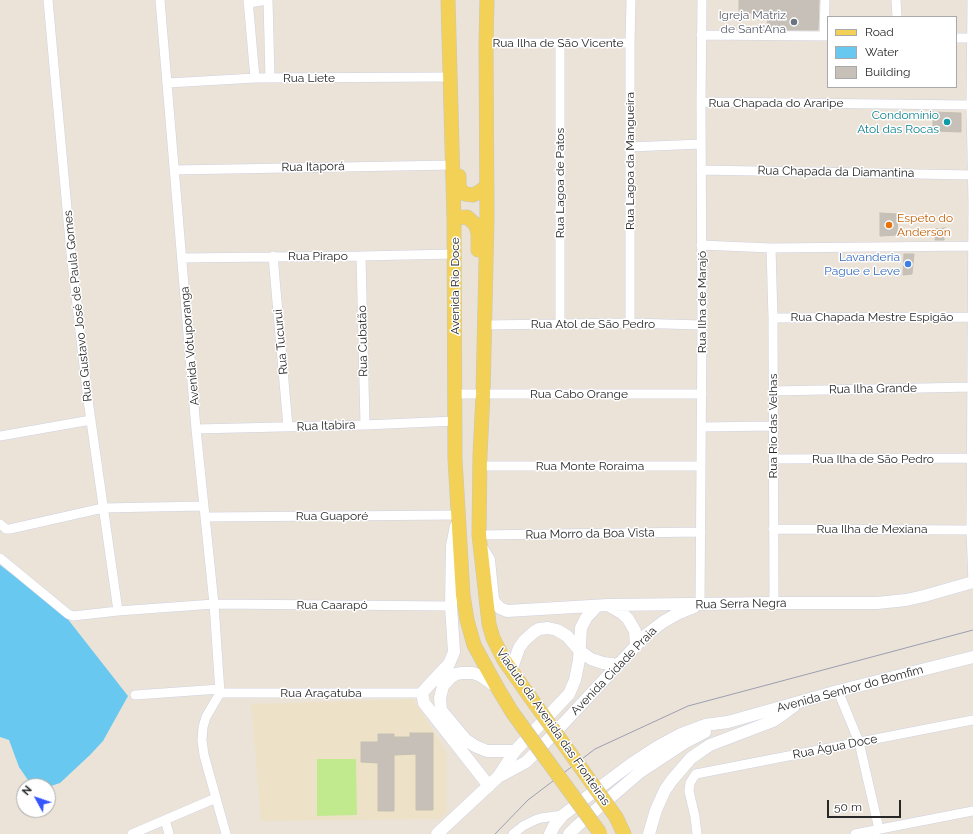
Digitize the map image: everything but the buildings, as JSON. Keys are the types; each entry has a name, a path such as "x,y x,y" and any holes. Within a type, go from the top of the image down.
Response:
{"main road":[{"name":"Avenida Rio Doce","path":"448,0 454,218 456,394 455,459 462,572"},
{"path":"480,540 480,466 488,218 487,0"},
{"path":"451,83 457,105 459,188 465,194 473,195 487,186"},
{"path":"454,218 467,217 475,224 478,232 477,296 485,308"},
{"path":"459,515 452,546 451,606 454,652 449,664 422,693 424,703 489,786"},
{"name":"Viaduto da Avenida das Fronteiras","path":"480,540 489,624 498,649 511,671 616,817 624,834"},
{"name":"Rua Serra Negra","path":"480,540 489,560 493,599 500,608 507,611 602,606 877,603 893,602 924,596 973,582"},
{"name":"Viaduto da Avenida das Fronteiras","path":"462,572 467,620 474,645 512,712 600,834"},
{"name":"Avenida Cidade Praia","path":"498,777 526,762 646,635 663,622 677,614 700,605"},
{"path":"580,651 581,628 586,618 602,606 622,613 628,619 635,631 636,646"},
{"path":"511,671 519,648 529,636 539,629 548,628 557,630 567,636 586,656 598,662 618,665"},
{"name":"Avenida Cidade Praia","path":"437,834 498,777 516,751 569,694 575,680 580,651"},
{"name":"Avenida Senhor do Bomfim","path":"728,722 838,691 973,657"},
{"path":"497,687 481,676 473,673 456,674 447,681 441,692 441,710 466,740 475,746 488,751 516,751"},
{"path":"649,834 656,810 665,790 691,758 710,745 773,721 797,703"},
{"path":"550,834 554,826 563,815 631,764 671,739 698,727 728,722"},
{"path":"573,830 640,772 661,757 684,742 728,722"}],"street":[{"name":"Rua Gustavo José de Paula Gomes","path":"48,0 71,253 90,420 118,611"},
{"name":"Avenida Votuporanga","path":"160,0 196,429 214,604 220,691"},
{"path":"255,78 248,1 268,0 270,78"},
{"name":"Rua Lagoa da Mangueira","path":"630,323 631,0"},
{"name":"Rua Ilha de Marajó","path":"700,605 702,427 702,0"},
{"path":"701,35 826,36 825,0"},
{"path":"896,0 897,16"},
{"path":"972,0 971,105 973,203 973,415 971,530 973,582"},
{"path":"957,38 972,38"},
{"name":"Rua Lagoa de Patos","path":"560,42 560,323"},
{"name":"Rua Ilha de São Vicente","path":"486,43 630,43"},
{"name":"Rua Liete","path":"168,83 255,78 451,83"},
{"name":"Rua Chapada do Araripe","path":"701,102 971,105"},
{"path":"630,147 701,144"},
{"name":"Rua Itaporá","path":"174,170 453,165"},
{"name":"Rua Chapada da Diamantina","path":"701,170 972,175"},
{"path":"702,245 771,248 972,246"},
{"name":"Rua Rio das Velhas","path":"771,248 773,318 774,603"},
{"name":"Rua Pirapo","path":"182,258 454,254"},
{"name":"Rua Tucurui","path":"273,256 288,427"},
{"name":"Rua Cubatão","path":"361,256 365,425"},
{"name":"Rua Chapada Mestre Espigão","path":"773,318 972,317"},
{"name":"Rua Atol de São Pedro","path":"484,325 560,323 702,325"},
{"name":"Rua Ilha Grande","path":"773,391 972,387"},
{"name":"Rua Cabo Orange","path":"456,394 702,394"},
{"path":"0,436 90,420"},
{"name":"Rua Itabira","path":"196,429 365,425 455,421"},
{"path":"702,427 773,426"},
{"name":"Rua Ilha de São Pedro","path":"773,460 972,458"},
{"name":"Rua Monte Roraima","path":"480,466 701,466"},
{"path":"0,524 6,529 10,529 103,508 204,506"},
{"name":"Rua Guaporé","path":"205,517 459,515"},
{"name":"Rua Ilha de Mexiana","path":"773,529 971,530"},
{"name":"Rua Morro da Boa Vista","path":"480,540 701,532"},
{"name":"Rua Caarapó","path":"0,558 68,614 73,616 214,604 451,606"},
{"path":"220,691 206,717 203,727 202,740 204,755 226,834"},
{"name":"Rua Araçatuba","path":"135,695 220,691 422,693"},
{"path":"838,691 859,742 879,829"},
{"name":"Rua Água Doce","path":"697,834 695,816 689,791 690,783 696,774 973,720"},
{"path":"132,834 216,798"},
{"path":"855,834 973,811"},
{"path":"513,834 523,826 535,820 563,815"},
{"path":"165,820 169,834"}],"shaded area":[{"path":"413,699 447,753 447,812 440,819 261,821 251,704"}],"green space":[{"path":"317,759 356,759 357,815 317,816"}],"water":[{"path":"0,565 63,613 128,696 103,741 60,783 56,784 56,778 27,778 19,767 9,740 0,737"}],"tram line":[{"path":"495,834 528,800 595,749 688,706 973,630"}],"place":[{"name":"Igreja Matriz de Sant'Ana","path":"794,22"},
{"name":"Condomínio Atol das Rocas","path":"947,122"},
{"name":"Espeto do Anderson","path":"889,225"},
{"name":"Lavanderia Pague e Leve","path":"908,264"}]}
